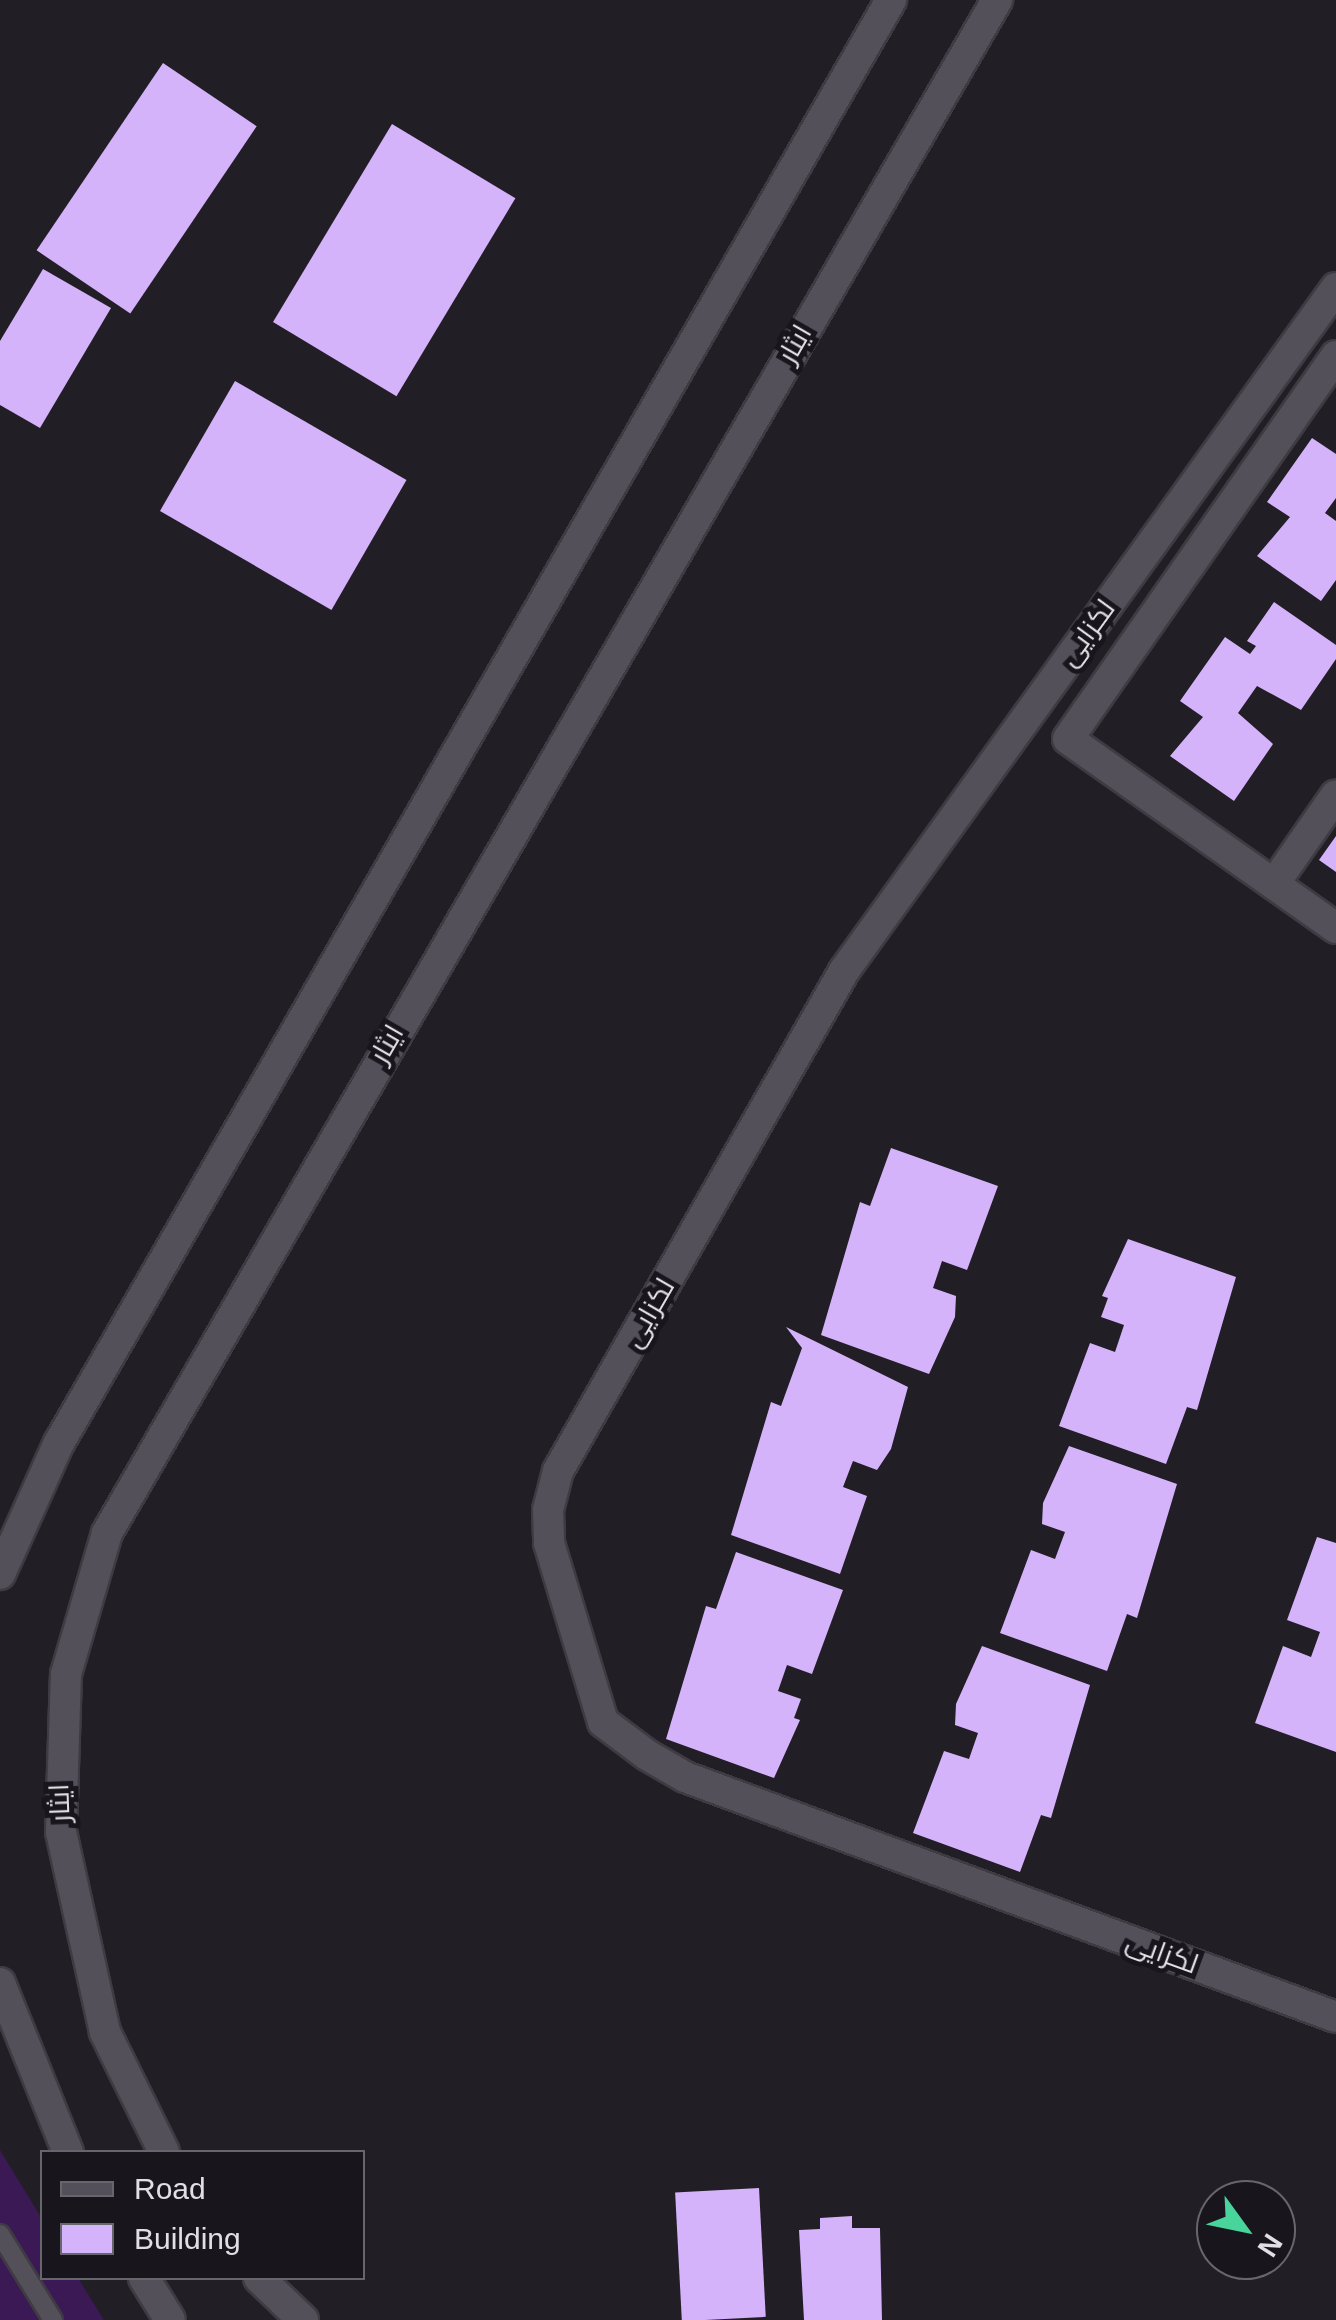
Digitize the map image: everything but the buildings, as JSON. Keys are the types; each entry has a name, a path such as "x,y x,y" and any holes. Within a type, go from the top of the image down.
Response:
{"street":[{"path":"0,1574 58,1443 891,0"},
{"name":"ایثار","path":"163,2150 105,2032 60,1832 66,1674 107,1533 997,0"},
{"name":"لکزایی","path":"1336,288 844,971 558,1471 548,1510 549,1544 603,1722 647,1755 686,1777 1336,2017"},
{"path":"1336,356 1068,739 1336,928"},
{"path":"1274,884 1336,795"},
{"path":"0,1983 67,2150"},
{"path":"145,2280 170,2320"},
{"path":"261,2280 303,2320"}],"lane":[{"path":"0,2234 53,2320"}],"shaded area":[{"path":"0,2150 40,2216 40,2280 79,2280 104,2320 0,2320"}]}
